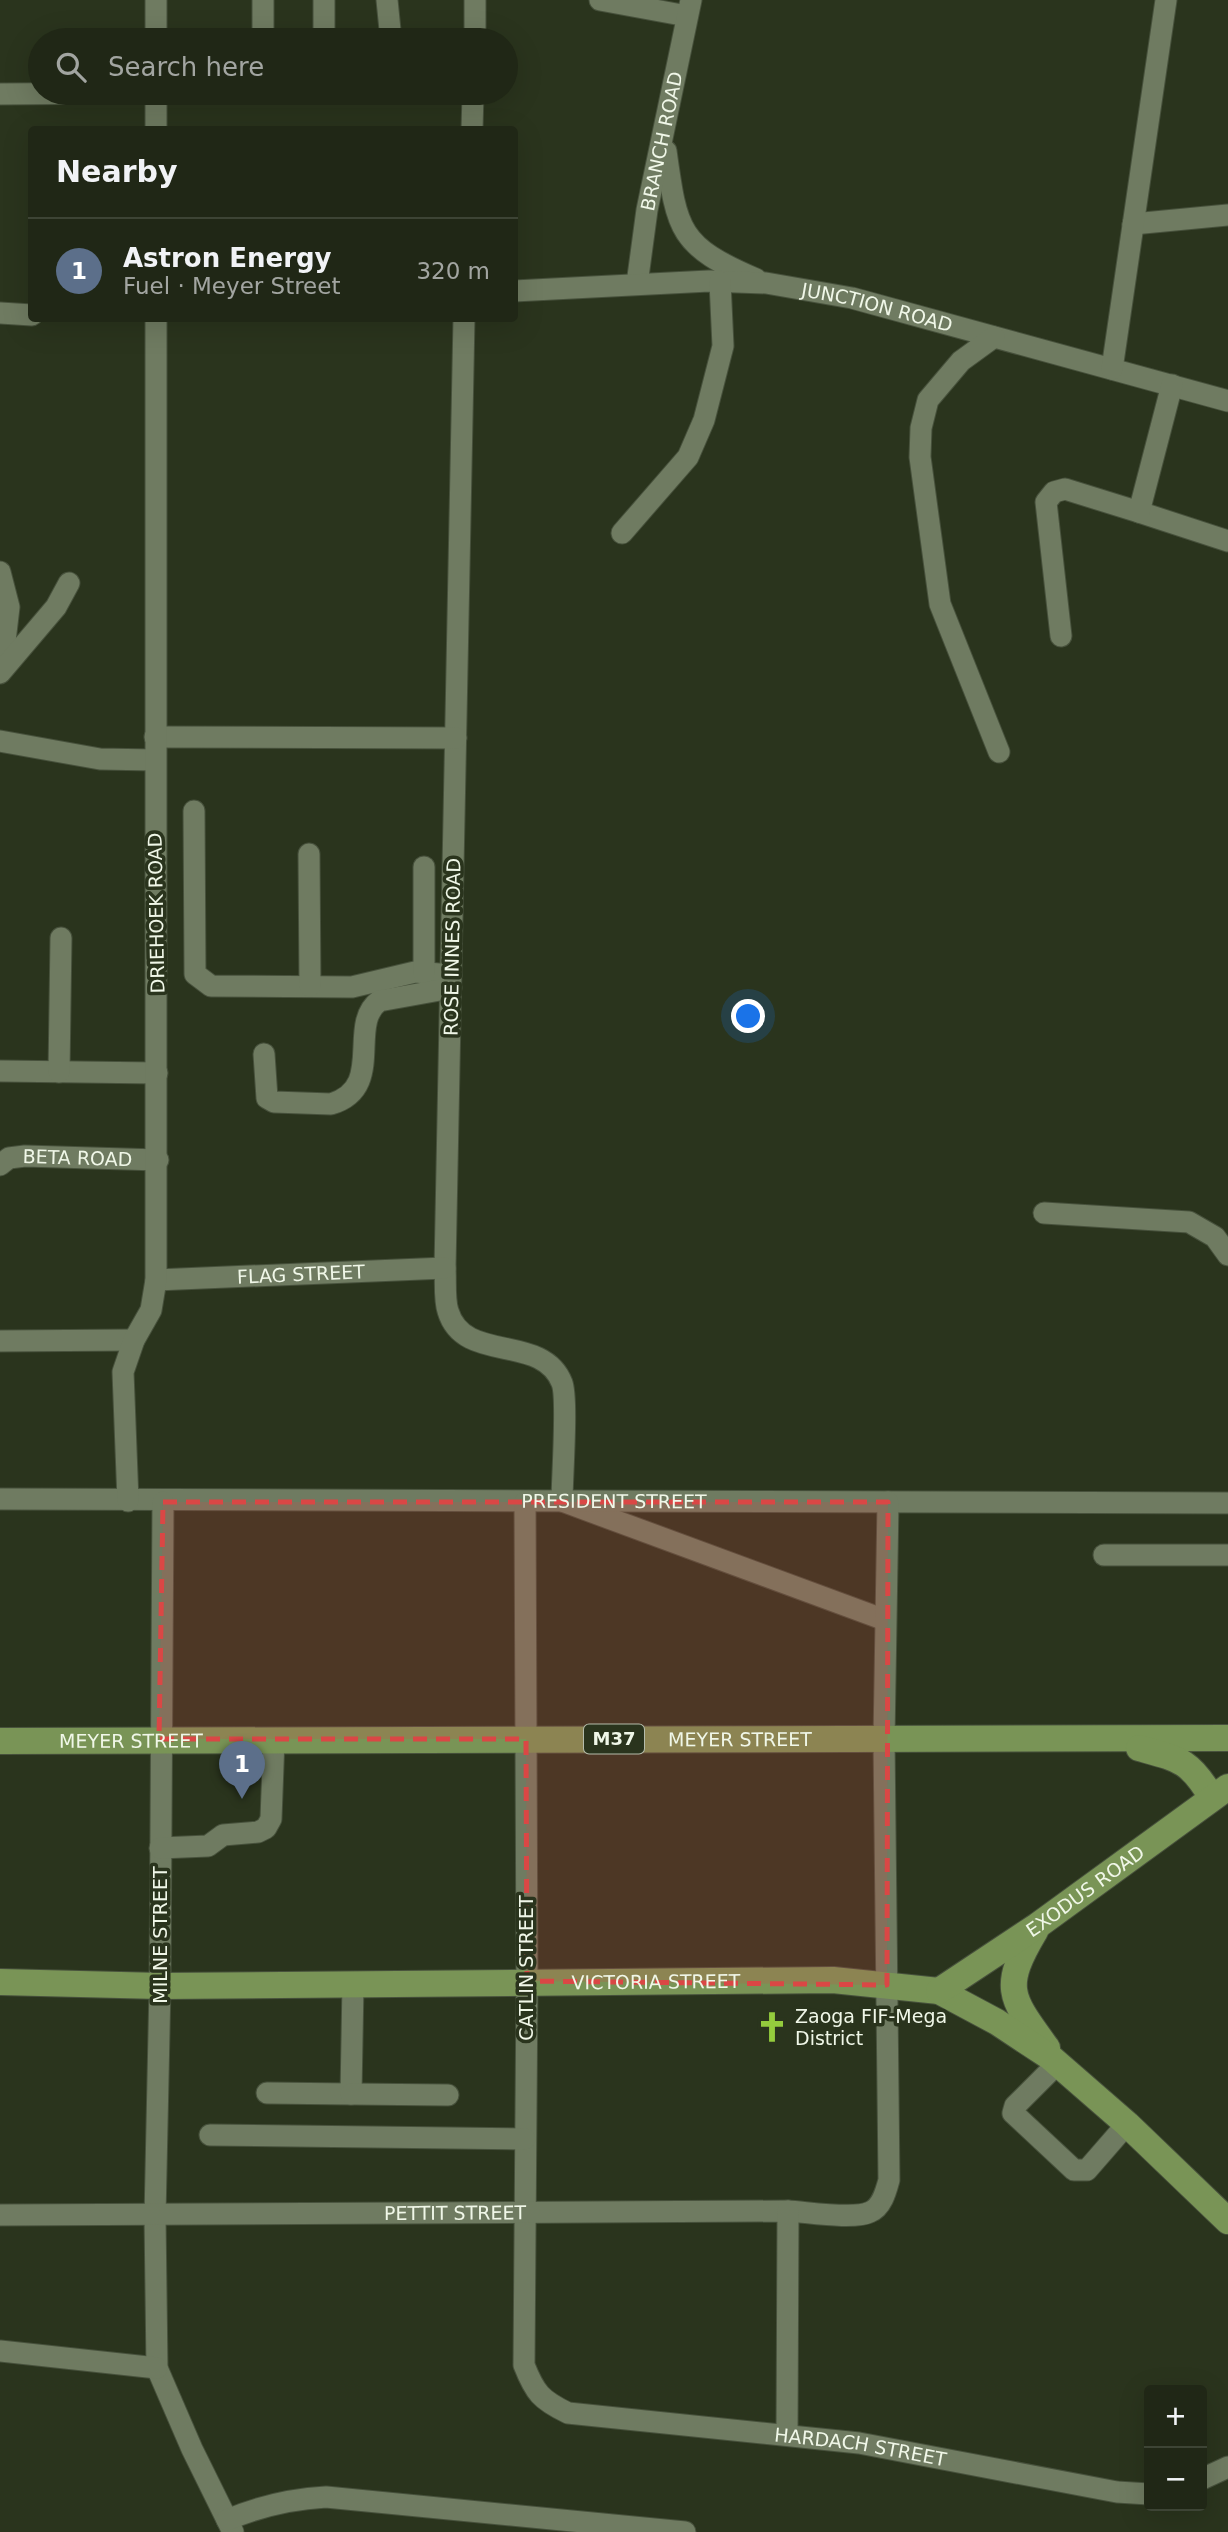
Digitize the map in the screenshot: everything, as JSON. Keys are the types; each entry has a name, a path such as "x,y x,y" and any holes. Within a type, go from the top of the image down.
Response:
{"main road":[{"path":"1100,1738 1165,1754 1181,1761 1220,1793"},
{"name":"MEYER STREET","path":"0,1741 1227,1738"},
{"name":"EXODUS ROAD","path":"939,1992 1037,1926 1220,1793"},
{"path":"1037,1926 1020,1956 1012,1985 1018,2006 1054,2060"},
{"name":"VICTORIA STREET","path":"0,1982 160,1986 833,1980 939,1992 997,2022 1054,2060 1127,2124 1228,2221"}],"street":[{"path":"156,0 156,28"},
{"path":"263,0 263,28"},
{"path":"324,0 324,28"},
{"path":"387,0 390,28"},
{"path":"475,0 475,28"},
{"path":"600,0 689,8"},
{"path":"1112,369 1166,0"},
{"name":"BRANCH ROAD","path":"637,284 647,210 689,8"},
{"path":"0,94 28,94"},
{"path":"156,105 156,126"},
{"path":"472,126 473,105"},
{"path":"664,135 679,221 695,246 715,261 766,283"},
{"path":"1133,224 1228,215"},
{"path":"622,533 688,457 705,420 723,346 720,282"},
{"name":"JUNCTION ROAD","path":"518,291 637,284 766,283 852,298 1228,401"},
{"path":"0,313 28,315"},
{"name":"DRIEHOEK ROAD","path":"128,1501 123,1371 134,1340 151,1310 156,1280 156,322"},
{"name":"ROSE INNES ROAD","path":"464,322 445,1268 447,1310 456,1328 472,1341 532,1354 554,1366 564,1387 562,1502"},
{"path":"994,337 952,369 928,400 921,428 920,457 940,604 999,752"},
{"path":"1139,512 1172,386"},
{"path":"1061,636 1046,502 1054,492 1065,489 1228,541"},
{"path":"0,572 9,607 1,670"},
{"path":"1,670 56,607 69,583"},
{"path":"155,737 456,737"},
{"path":"0,741 100,759 154,760"},
{"path":"194,811 195,974 211,986 364,986 415,972 451,981"},
{"path":"309,854 310,986"},
{"path":"424,867 425,973"},
{"path":"59,1072 61,938"},
{"path":"264,1054 267,1098 274,1102 340,1102 365,1069 365,1016 371,1007 379,1002 451,981"},
{"path":"0,1071 158,1073"},
{"name":"BETA ROAD","path":"0,1165 9,1158 25,1156 158,1160"},
{"path":"1044,1213 1188,1222 1215,1237 1228,1255"},
{"name":"FLAG STREET","path":"156,1280 445,1268"},
{"path":"0,1341 134,1340"},
{"name":"PRESIDENT STREET","path":"0,1499 163,1502 1228,1503"},
{"name":"MILNE STREET","path":"157,2368 155,2217 160,1986 159,1739 163,1502"},
{"name":"CATLIN STREET","path":"525,1502 527,1981 524,2365 542,2400 568,2413"},
{"path":"562,1502 885,1620"},
{"path":"887,1985 884,1740 888,1503"},
{"path":"1104,1555 1228,1555"},
{"path":"160,1848 208,1846 223,1835 258,1832 266,1828 271,1819 274,1739"},
{"path":"351,2094 353,1984"},
{"name":"PETTIT STREET","path":"0,2215 155,2217 788,2211 858,2215 871,2212 884,2196 890,2180 887,1985"},
{"path":"1054,2060 1015,2106 1013,2113 1074,2170 1087,2170 1127,2124"},
{"path":"267,2092 448,2095"},
{"path":"210,2135 525,2139"},
{"path":"787,2434 788,2211"},
{"path":"0,2351 157,2368 230,2526 258,2507 296,2499 326,2497 685,2532"},
{"name":"HARDACH STREET","path":"568,2413 859,2442 1117,2492 1144,2494"},
{"path":"1207,2477 1228,2467"}],"highlighted area":[{"path":"163,1502 888,1502 887,1985 527,1981 526,1739 159,1739"}],"place":[{"name":"Astron Energy","path":"242,1799"},
{"name":"Zaoga FIF-Mega District","path":"772,2027"}]}
